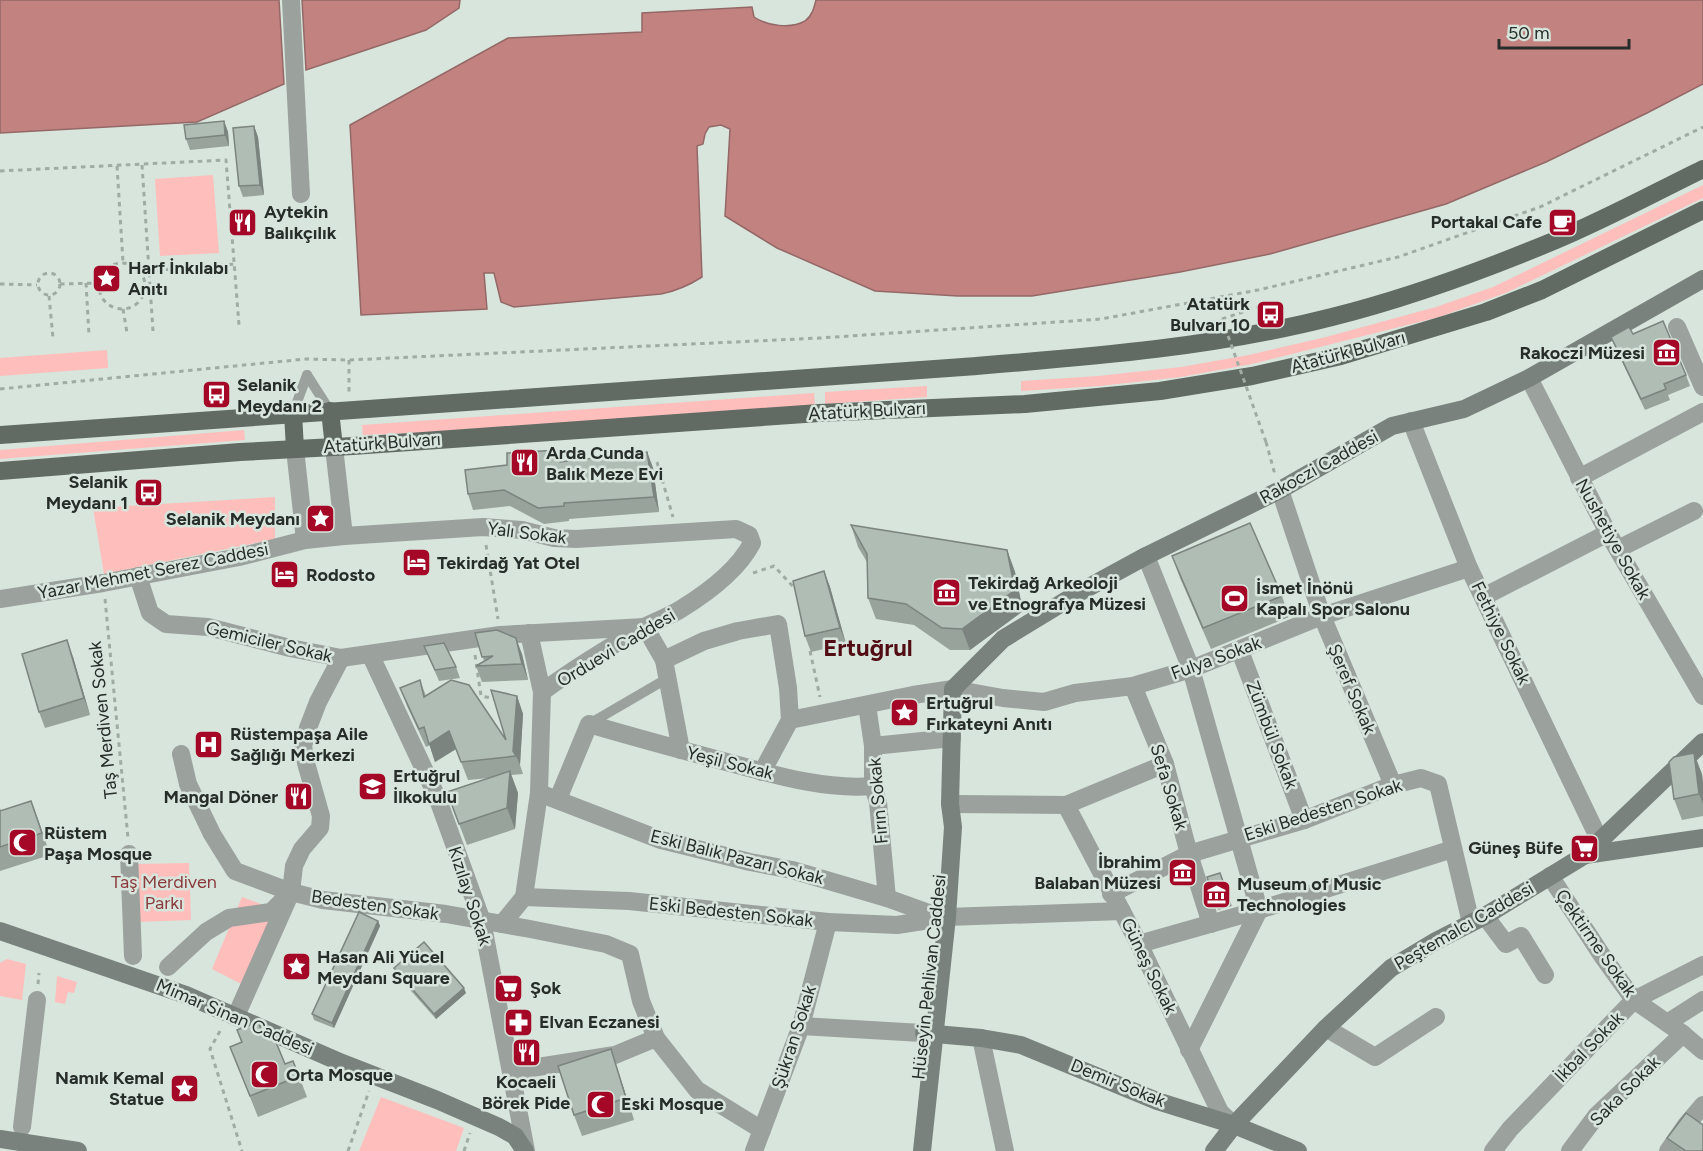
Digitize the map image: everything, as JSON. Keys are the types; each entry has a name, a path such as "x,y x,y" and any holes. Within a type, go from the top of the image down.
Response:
{"main road":[{"name":"Atatürk Bulvarı","path":"0,435 963,367 1204,343 1332,317 1481,269 1567,235 1703,169"},
{"name":"Atatürk Bulvarı","path":"0,471 819,412 1025,404 1160,391 1341,356 1485,312 1542,290 1703,210"},
{"path":"330,411 334,447"},
{"path":"293,413 295,449"}],"street":[{"path":"291,0 301,194"},
{"name":"Rakoczi Caddesi","path":"953,689 1003,639 1080,592 1146,556 1280,490 1392,426 1464,409 1529,378 1703,279"},
{"path":"1677,327 1703,387"},
{"name":"Nushetiye Sokak","path":"1529,378 1613,541 1703,696"},
{"path":"1579,478 1703,412"},
{"name":"Fethiye Sokak","path":"1411,421 1470,568 1600,841"},
{"path":"334,447 344,536"},
{"path":"295,449 305,540"},
{"name":"Şeref Sokak","path":"1280,490 1322,616 1393,785"},
{"path":"1485,596 1613,541 1694,511"},
{"name":"Yalı Sokak","path":"305,540 483,527 522,530 554,538 576,539 736,529 749,535"},
{"name":"Orduevi Caddesi","path":"524,897 539,793 542,692 580,665 681,609 732,569 747,553 752,543 749,535"},
{"name":"Yazar Mehmet Serez Caddesi","path":"0,599 103,583 239,557 305,540"},
{"path":"1146,556 1191,669 1259,910 1189,1050"},
{"name":"Fulya Sokak","path":"790,720 953,689 1003,698 1044,702 1075,693 1133,686 1191,669 1240,651 1322,616 1470,568"},
{"name":"Gemiciler Sokak","path":"138,576 150,613 166,624 208,627 340,658 529,633 645,627"},
{"path":"666,669 704,641 738,631 778,624 788,688 790,720 762,772"},
{"path":"645,627 666,669 681,750"},
{"path":"529,633 542,692"},
{"name":"Zümbül Sokak","path":"1240,651 1304,820"},
{"name":"Kızılay Sokak","path":"370,654 437,797 482,921 526,1151"},
{"path":"236,1016 291,892 294,866 302,849 320,828 321,816 303,746 318,702 340,658"},
{"name":"Sefa Sokak","path":"1133,686 1165,764 1189,854 1211,924"},
{"name":"Hüseyin Pehlivan Caddesi","path":"910,1151 928,1033 953,827 950,804 953,689"},
{"name":"Fırın Sokak","path":"867,705 873,746 873,786 878,802 887,898"},
{"path":"558,799 589,724"},
{"name":"Yeşil Sokak","path":"589,724 762,772 812,782 858,787 873,786"},
{"path":"873,746 952,738"},
{"name":"Peştemalcı Caddesi","path":"1214,1151 1234,1125 1326,1028 1391,968 1585,855 1703,742"},
{"name":"Bedesten Sokak","path":"181,754 188,784 212,834 235,871 291,892 323,900 446,914 606,944 630,954 641,1001 656,1038"},
{"path":"950,804 1066,805 1165,764"},
{"name":"Eski Bedesten Sokak","path":"1112,894 1189,854 1304,820 1393,785 1421,778 1438,784 1453,849 1478,919"},
{"name":"Eski Balık Pazarı Sokak","path":"539,793 661,840 740,860 792,870 942,916"},
{"name":"Güneş Sokak","path":"1066,805 1139,944 1220,1112 1234,1125"},
{"path":"1585,855 1703,838"},
{"path":"1139,944 1259,910 1453,849"},
{"path":"129,854 133,956"},
{"name":"Çektirme Sokak","path":"1550,876 1634,1000 1703,1051"},
{"path":"168,967 214,927 229,918 271,912 291,892"},
{"path":"502,924 524,897"},
{"name":"Eski Bedesten Sokak","path":"524,897 629,901 828,922 897,925 942,916 1122,911"},
{"path":"1478,919 1506,944 1521,936 1545,975"},
{"name":"Şükran Sokak","path":"754,1151 801,1026 828,922"},
{"name":"Mimar Sinan Caddesi","path":"0,931 134,975 437,1100 515,1136 526,1151"},
{"name":"İkbal Sokak","path":"1493,1151 1510,1130 1634,1000 1703,965"},
{"path":"22,1127 37,1000"},
{"path":"1667,1023 1703,1000"},
{"path":"1326,1028 1375,1057 1436,1017"},
{"name":"Demir Sokak","path":"801,1026 928,1033 981,1038 1021,1045 1157,1101 1234,1125 1298,1151"},
{"name":"Hüseyin Pehlivan Caddesi","path":"922,1151 928,1033"},
{"name":"Saka Sokak","path":"1570,1151 1597,1114 1683,1034"},
{"path":"512,1071 615,1055 656,1038 696,1090 762,1130"},
{"path":"981,1038 1005,1151"},
{"path":"1668,1151 1703,1105"},
{"path":"0,1139 78,1151"}],"lane":[{"path":"293,413 307,375 330,411"},
{"path":"589,724 666,669"}],"path":[{"path":"0,389 306,359 349,360 820,338 1101,319 1258,290 1398,257 1540,207 1703,127"},
{"path":"0,171 226,160 239,325"},
{"path":"142,165 147,285 153,331"},
{"path":"117,166 123,262"},
{"path":"123,262 137,268 147,285 137,303 123,309 115,308 103,300 99,283 103,272 109,266 123,262"},
{"path":"148,271 235,264"},
{"path":"48,273 57,276 60,284 57,293 48,296 40,293 37,285 40,277 48,273"},
{"path":"86,283 89,335"},
{"path":"60,284 99,283"},
{"path":"0,284 37,285"},
{"path":"48,296 53,338"},
{"path":"1261,306 1222,319 1266,442 1274,471 1283,470 1275,476 1280,490"},
{"path":"123,309 127,333"},
{"path":"349,360 350,396"},
{"path":"657,462 677,534"},
{"path":"483,527 500,636"},
{"path":"750,574 774,566 799,597"},
{"name":"Taş Merdiven Sokak","path":"103,583 129,854"},
{"path":"473,640 481,696 501,700"},
{"path":"808,641 823,714"},
{"path":"220,1031 210,1049 242,1151"},
{"path":"348,1151 375,1076"},
{"path":"464,1151 473,1125"}],"green space":[{"path":"213,175 219,253 160,256 155,179"},
{"path":"1703,185 1703,198 1508,292 1439,317 1252,364 1181,377 1100,386 1021,391 1021,381 1181,367 1249,355 1436,307 1493,287"},
{"path":"107,350 108,368 0,376 0,358"},
{"path":"927,386 927,397 825,404 825,392"},
{"path":"814,393 815,405 473,431 363,435 362,425"},
{"path":"244,430 245,440 0,459 0,450"},
{"path":"275,497 275,539 104,574 93,508"},
{"name":"Taş Merdiven Parkı","path":"189,863 191,920 139,922 137,864"},
{"path":"242,897 279,911 245,986 212,969"},
{"path":"7,959 26,964 22,1000 0,996 0,963"},
{"path":"57,976 77,982 74,993 68,992 65,1004 55,1002"},
{"path":"381,1097 464,1128 456,1151 359,1151"}],"shaded area":[{"path":"0,0 279,0 284,84 197,122 0,133"},
{"path":"302,0 460,0 459,8 426,30 306,70"},
{"path":"816,0 1703,0 1703,84 1546,162 1446,204 1270,254 1180,272 1032,296 958,296 875,291 777,248 725,216 730,129 721,125 709,127 703,144 697,146 702,277 692,283 661,294 514,307 501,302 494,273 484,273 487,309 361,315 350,125 508,38 642,32 642,13 752,7 754,17 765,23 793,25 807,19"}],"building":[{"path":"224,121 225,135 186,139 184,125"},
{"path":"254,126 260,185 239,186 233,128"},
{"path":"1663,321 1686,375 1664,384 1666,389 1641,399 1611,337 1629,327 1633,334"},
{"path":"558,450 560,462 647,452 654,497 564,503 564,506 538,508 504,490 468,494 465,470 507,465 507,453"},
{"name":"İsmet İnönü Kapalı Spor Salonu","path":"1250,523 1282,596 1203,628 1172,556"},
{"name":"Tekirdağ Arkeoloji ve Etnografya Müzesi","path":"851,525 1007,550 1015,590 962,629 942,628 906,604 868,598 867,554"},
{"path":"824,571 840,628 805,636 793,581"},
{"path":"497,630 516,638 522,664 476,666 493,656 482,657 475,633"},
{"path":"67,640 84,698 39,712 22,654"},
{"path":"444,643 456,667 435,670 424,646"},
{"path":"420,680 424,697 451,680 469,685 506,740 491,690 517,696 513,751 516,756 461,762 449,731 429,744 424,727 419,729 400,688"},
{"path":"1694,753 1699,794 1674,799 1669,762 1674,757"},
{"path":"510,771 507,808 459,824 447,792"},
{"path":"31,801 42,833 0,847 0,811"},
{"path":"1220,873 1228,895 1214,899 1207,877"},
{"path":"359,912 378,921 332,1023 312,1014"},
{"path":"424,942 464,988 434,1014 394,968"},
{"path":"258,1022 263,1033 271,1030 285,1064 293,1061 299,1076 250,1096 230,1047 242,1042 237,1030"},
{"path":"611,1049 626,1098 574,1115 558,1066"},
{"path":"1686,1113 1703,1125 1703,1151 1686,1151 1667,1138"}],"place":[{"name":"Aytekin Balıkçılık","path":"243,222"},
{"name":"Portakal Cafe","path":"1563,222"},
{"name":"Harf İnkılabı Anıtı","path":"107,278"},
{"name":"Atatürk Bulvarı 10","path":"1271,314"},
{"name":"Rakoczi Müzesi","path":"1666,353"},
{"name":"Selanik Meydanı 2","path":"216,395"},
{"name":"Arda Cunda Balık Meze Evi","path":"525,463"},
{"name":"Selanik Meydanı 1","path":"149,492"},
{"name":"Selanik Meydanı","path":"321,519"},
{"name":"Tekirdağ Yat Otel","path":"416,563"},
{"name":"Rodosto","path":"285,575"},
{"name":"Tekirdağ Arkeoloji ve Etnografya Müzesi","path":"947,593"},
{"name":"İsmet İnönü Kapalı Spor Salonu","path":"1235,598"},
{"name":"Ertuğrul Fırkateyni Anıtı","path":"905,713"},
{"name":"Rüstempaşa Aile Sağlığı Merkezi","path":"209,744"},
{"name":"Ertuğrul İlkokulu","path":"372,786"},
{"name":"Mangal Döner","path":"299,797"},
{"name":"Rüstem Paşa Mosque","path":"23,843"},
{"name":"Güneş Büfe","path":"1584,848"},
{"name":"İbrahim Balaban Müzesi","path":"1182,872"},
{"name":"Museum of Music Technologies","path":"1216,894"},
{"name":"Hasan Ali Yücel Meydanı Square","path":"296,967"},
{"name":"Şok","path":"509,988"},
{"name":"Elvan Eczanesi","path":"518,1022"},
{"name":"Kocaeli Börek Pide","path":"526,1053"},
{"name":"Orta Mosque","path":"265,1075"},
{"name":"Namık Kemal Statue","path":"185,1088"},
{"name":"Eski Mosque","path":"600,1104"}],"district":[{"name":"Ertuğrul","path":"868,647"}]}
